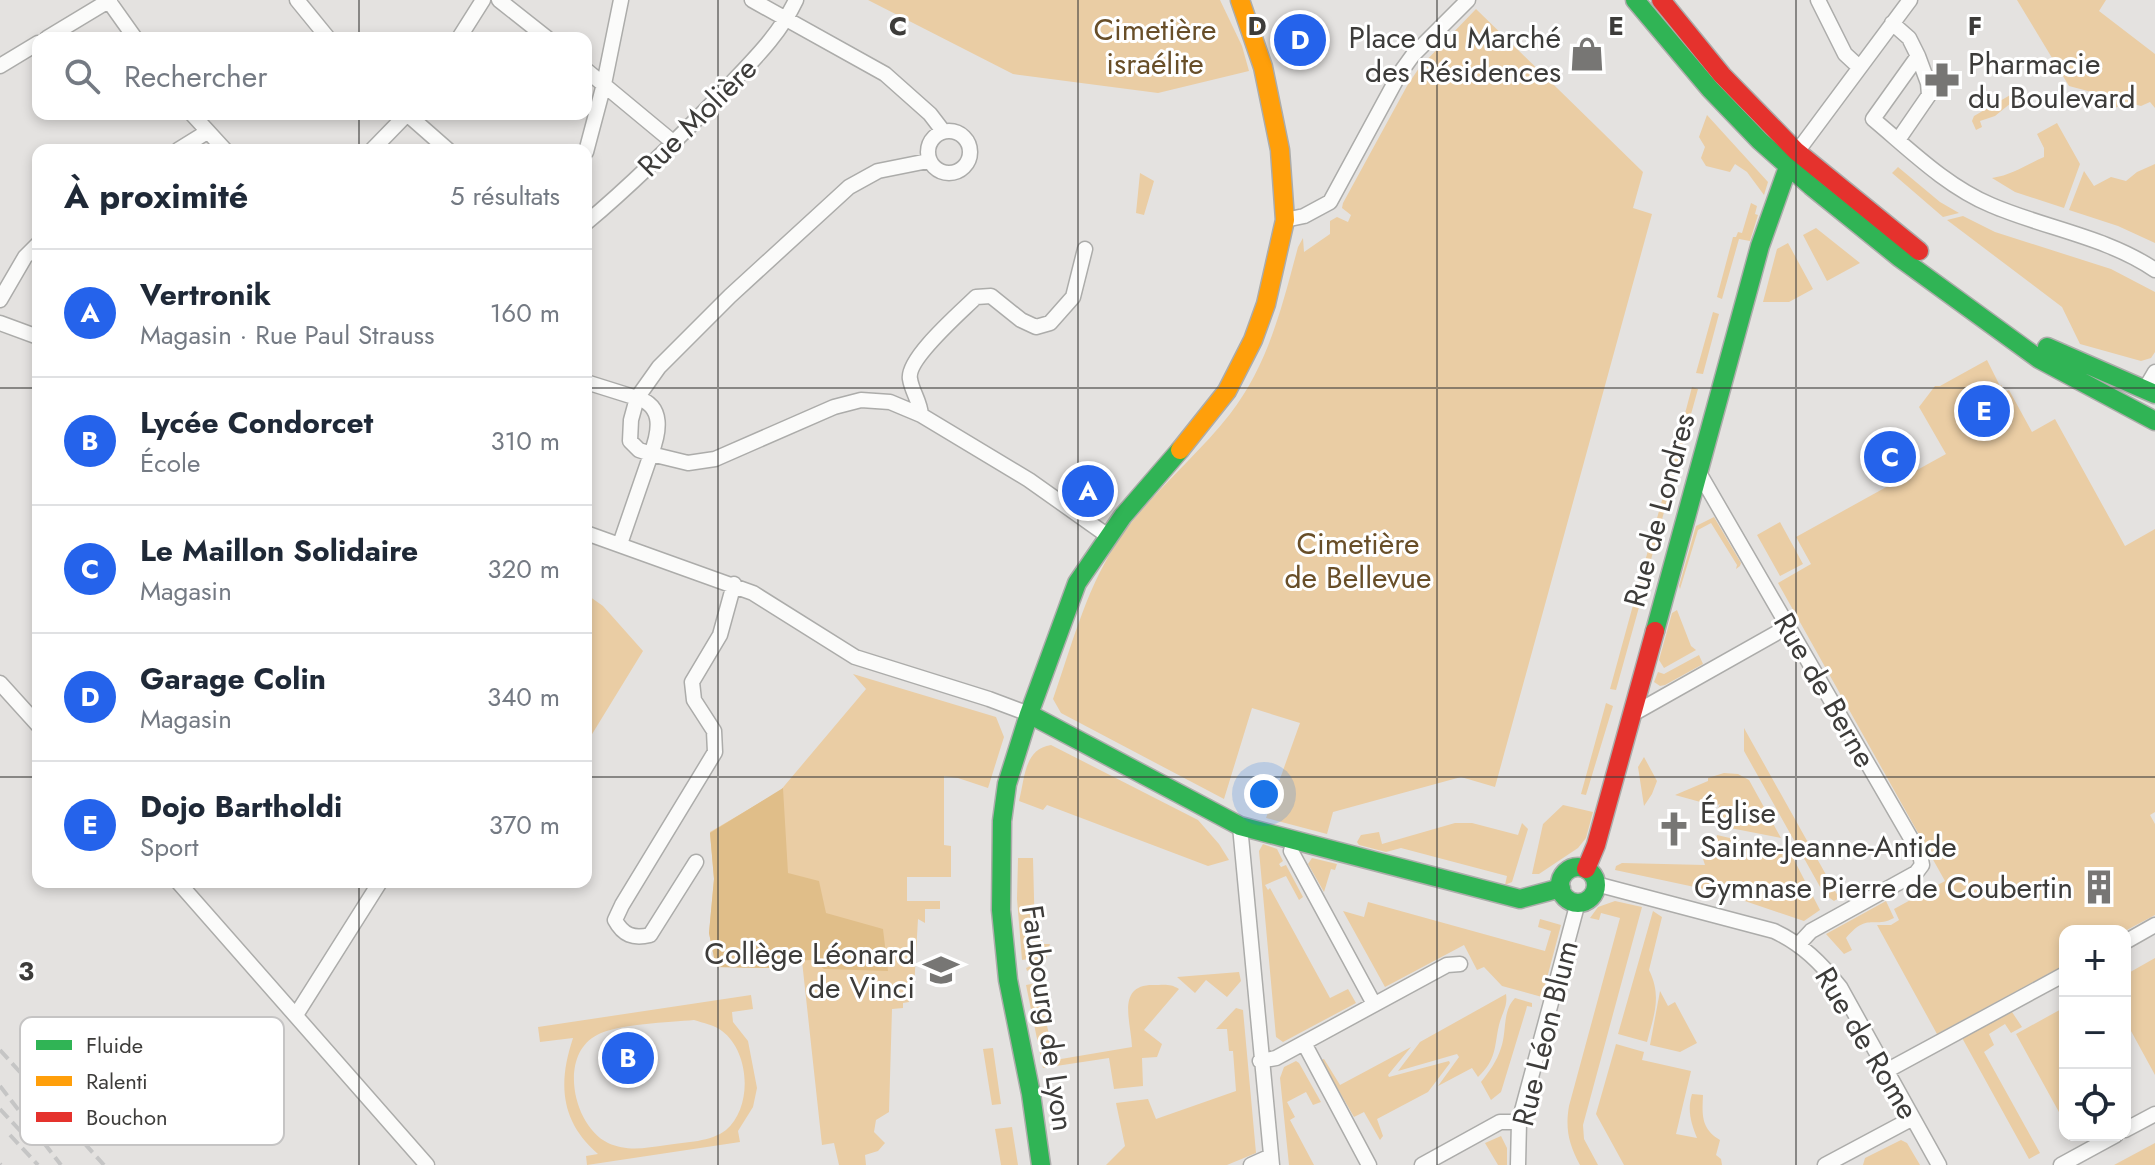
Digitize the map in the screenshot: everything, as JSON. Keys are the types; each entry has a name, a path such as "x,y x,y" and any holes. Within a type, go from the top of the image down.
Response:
{"street":[{"path":"57,32 109,0 131,32"},
{"path":"297,0 323,32"},
{"path":"463,32 483,0"},
{"path":"499,0 539,32"},
{"path":"588,144 621,0"},
{"path":"752,0 885,74 930,114 943,131"},
{"name":"Rue Molière","path":"592,218 674,143 762,51 787,20 796,0"},
{"name":"Faubourg de Lyon","path":"1041,1165 1031,1094 1008,980 1001,910 1004,804 1029,714 1077,583 1108,536 1204,422 1240,369 1266,304 1285,220 1280,150 1263,67 1240,0"},
{"path":"1285,220 1304,216 1330,202 1400,73 1413,55 1468,0"},
{"path":"1635,0 1710,89 1900,258 2039,359 2155,421"},
{"path":"1661,0 1792,159 2049,349 2150,391 2155,372"},
{"path":"1818,0 1845,54 1859,67"},
{"path":"1792,159 1910,0"},
{"path":"1892,23 1909,38 1928,83 1929,95 1898,140"},
{"path":"0,66 32,47"},
{"path":"1918,56 1873,119 1949,183 1989,205 2118,249 2155,270"},
{"path":"592,75 674,143"},
{"path":"197,120 219,144"},
{"path":"378,144 401,120"},
{"path":"414,120 441,144"},
{"path":"943,131 955,131 967,139 971,151 969,162 962,170 950,174 937,171 928,161 927,147 933,137 943,131"},
{"path":"188,144 207,132"},
{"name":"Rue de Londres","path":"1591,876 1596,845 1760,246 1776,194 1792,159"},
{"path":"928,161 878,171 849,187 730,296 659,367 637,398 630,441 639,450 688,463 715,459 834,407 861,400 890,402 921,415 1029,480 1108,536"},
{"path":"921,415 920,401 909,378 911,364 976,297 991,296 1021,320 1036,327 1050,323 1073,297 1085,249"},
{"path":"0,300 32,250"},
{"path":"0,323 32,335"},
{"path":"592,384 648,401 657,413 659,434 620,544"},
{"name":"Rue de Berne","path":"1698,471 1920,854 1922,865 1916,873 1811,931 1798,945"},
{"path":"592,535 734,584 855,657 1029,714 1240,826 1520,899 1561,888"},
{"path":"696,862 650,935 629,936 621,931 615,920 622,905 715,752 714,731 694,700 692,682 720,635 734,584"},
{"path":"1631,715 1787,627"},
{"path":"0,683 32,718"},
{"path":"1240,826 1271,1161 1251,1165"},
{"path":"1295,840 1291,851 1374,1004"},
{"path":"1576,867 1591,876 1589,899 1578,902 1569,900 1561,888 1566,872 1576,867"},
{"name":"Rue de Rome","path":"1591,876 1774,931 1819,961 1840,987 1939,1165"},
{"path":"183,888 427,1165"},
{"path":"296,1015 376,888"},
{"name":"Rue Léon Blum","path":"1518,1165 1519,1122 1578,902"},
{"path":"2131,939 2155,925"},
{"path":"1260,1061 1268,1061 1304,1043 1447,965 1460,964"},
{"path":"1888,1070 2059,977"},
{"path":"1304,1043 1369,1165"},
{"path":"2131,1127 2155,1114"},
{"path":"1825,1165 1849,1159 1913,1118"},
{"path":"1422,1165 1500,1122 1519,1122"},
{"path":"2062,1165 2105,1141"}],"green space":[{"name":"Cimetière israélite","path":"868,0 1220,0 1242,46 1249,71 1158,93 1013,74"},
{"path":"2017,0 2106,0 2099,11 2155,54 2155,108 2150,102 2141,106 2126,102 2110,111 2099,94 2069,86"},
{"name":"Cimetière de Bellevue","path":"1476,9 1643,172 1633,208 1652,214 1495,787 1461,777 1333,812 1327,834 1266,818 1300,723 1252,708 1224,799 1061,713 1053,699 1087,602 1114,547 1140,512 1230,414 1254,376 1272,335 1303,238 1304,252 1330,234 1330,221 1337,217 1348,222 1351,215 1342,208 1343,203 1407,86 1419,68"},
{"path":"2012,94 2021,106 2015,109 2011,103 1995,116 1980,121 1982,127 1976,130 1972,121 1974,116"},
{"path":"1707,115 1768,182 1764,195 1747,172 1735,164 1730,172 1706,166 1701,158 1705,147 1699,137"},
{"path":"2057,123 2080,164 2064,208 2015,192 1992,178 2044,157 2044,148 2037,134"},
{"path":"2155,164 2155,243 2118,226 2069,210 2084,171 2094,186 2111,177 2126,181"},
{"path":"1898,167 1940,202 1959,213 1943,217 1892,173"},
{"path":"1140,173 1154,181 1144,215 1136,213"},
{"path":"1751,203 1757,206 1755,214 1758,215 1750,241 1739,239 1722,299 1717,297 1733,237 1738,232 1742,233"},
{"path":"1963,216 1995,232 2111,269 2155,292 2155,352 2151,358 2141,361 2080,344 2062,307 1947,220"},
{"path":"1816,228 1860,263 1827,281 1803,235"},
{"path":"1788,243 1813,289 1789,302 1763,302 1777,249"},
{"path":"1713,312 1719,314 1703,374 1696,373"},
{"path":"1987,360 2002,385 2001,389 2004,392 2009,390 2032,432 2055,419 2125,546 2155,529 2155,812 2150,815 2155,824 2155,915 2131,928 2131,925 2059,925 2059,968 1937,1034 1877,925 1891,925 1899,920 1894,909 1945,881 1778,583 1811,564 1796,537 1946,454 1919,407 1935,386"},
{"path":"1692,387 1698,389 1673,479 1668,478"},
{"path":"1664,493 1669,494 1644,585 1639,583"},
{"path":"1714,517 1740,566 1736,569 1737,565 1711,523 1698,530 1680,589 1696,526"},
{"path":"1780,522 1803,564 1780,576 1757,535"},
{"path":"592,598 603,606 643,651 592,734"},
{"path":"1635,598 1641,600 1616,690 1610,689"},
{"path":"1677,610 1691,646 1696,650 1664,668 1659,660 1672,613"},
{"path":"1699,655 1703,664 1665,685 1654,682 1658,672 1664,674"},
{"path":"853,674 996,717 1004,737 988,788 944,776 944,845 951,846 951,877 907,877 907,901 940,901 940,909 925,909 925,923 918,919 914,988 907,990 909,1002 903,1003 903,1008 892,1009 889,1112 876,1120 874,1132 885,1143 878,1151 865,1155 866,1165 839,1165 834,1143 822,1145 802,961 786,961 770,968 716,967 709,933 714,879 710,832 780,791 866,689"},
{"path":"1606,703 1613,706 1586,795 1581,794"},
{"path":"1744,728 1839,898 1834,901 1824,894 1744,751"},
{"path":"1051,745 1198,820 1229,860 1208,866 1047,805 1043,810 1019,801 1031,758 1035,752"},
{"path":"1644,757 1657,781 1644,806 1638,767"},
{"path":"1724,773 1738,774 1749,780 1781,838 1720,826 1720,822 1713,820 1720,804 1715,806 1675,795"},
{"path":"1563,805 1593,812 1586,838 1578,848 1539,874 1532,874 1543,824"},
{"path":"1455,823 1472,823 1518,835 1522,823 1528,829 1512,882 1505,885 1507,876 1401,848 1386,852 1357,842 1361,835 1379,832 1382,844"},
{"path":"1717,835 1790,852 1820,910 1804,921 1736,898 1738,888 1722,883 1718,892 1615,870 1622,863 1705,865 1703,859 1708,837 1716,840"},
{"path":"1263,844 1277,849 1283,861 1279,864 1281,867 1286,865 1303,897 1299,900 1286,876 1265,885 1268,890 1270,888 1330,998 1348,989 1356,1003 1283,1042 1276,1037 1259,851"},
{"path":"1018,858 1033,858 1035,937 1042,937 1042,944 1050,944 1046,960 1027,971 1026,968 1034,964 1034,958 1022,960 1017,899"},
{"path":"1312,858 1337,864 1335,870 1331,869 1324,892 1308,864"},
{"path":"1615,901 1642,907 1583,1125 1584,1139 1598,1165 1580,1165 1569,1137 1569,1106 1620,918 1601,913 1599,920 1590,918 1598,907"},
{"path":"1886,901 1894,918 1860,925 1846,938 1852,950 1844,954 1826,934"},
{"path":"1368,902 1545,951 1551,931 1538,927 1540,919 1561,925 1542,997 1502,986 1484,967 1477,970 1464,945 1385,987 1343,911 1364,917"},
{"path":"1653,911 1662,917 1649,970 1656,997 1647,1042 1618,1034"},
{"path":"2155,958 2155,1075 2131,1031 2131,972"},
{"path":"1239,972 1241,981 1227,997 1206,980 1195,993 1177,977"},
{"path":"1037,983 1055,1060 1132,1047 1128,1006 1134,991 1153,985 1169,985 1179,989 1144,1030 1162,1044 1157,1057 1142,1058 1143,1086 1114,1089 1109,1058 1043,1068 1026,985"},
{"path":"1660,991 1668,1006 1675,1002 1697,1043 1680,1052 1650,1045"},
{"path":"1506,994 1494,1052 1478,1077 1472,1068 1438,1086 1459,1057 1457,1054 1398,1071 1420,1042"},
{"path":"751,995 753,1009 732,1012 733,1022 748,1041 757,1088 753,1107 738,1131 740,1142 587,1165 586,1156 598,1154 585,1141 569,1115 564,1086 573,1038 540,1042 538,1027","holes":["694,1020 722,1031 738,1052 745,1080 741,1108 735,1120 726,1130 713,1137 637,1148 615,1146 596,1134 586,1122 575,1090 577,1058 585,1045 597,1035 617,1028"]},
{"path":"1515,998 1532,1003 1532,1007 1527,1006 1501,1092 1491,1100 1481,1082 1499,1053 1506,1015"},
{"path":"1236,1008 1243,1010 1256,1153 1227,1165 1106,1165 1125,1146 1116,1103 1148,1099 1156,1119 1236,1091 1233,1051 1229,1051 1227,1029 1216,1029"},
{"path":"2059,1010 2059,1112 2016,1034"},
{"path":"2007,1011 2012,1012 2022,1027 2011,1033 2005,1024 1989,1034 1994,1045 1984,1052 2040,1153 2029,1159 1961,1036"},
{"path":"1616,1044 1644,1052 1642,1060 1691,1071 1676,1134 1697,1138 1690,1106 1692,1094 1703,1095 1704,1121 1709,1131 1720,1140 1716,1155 1722,1165 1624,1165 1596,1114"},
{"path":"1411,1047 1389,1077 1450,1063 1428,1092 1377,1119 1383,1136 1380,1140 1364,1112 1354,1117 1321,1060 1324,1059 1340,1085"},
{"path":"993,1048 1001,1104 992,1105 983,1049"},
{"path":"1296,1061 1321,1102 1313,1105 1306,1092 1287,1102 1295,1117 1290,1120 1314,1165 1289,1165 1280,1078 1284,1067"},
{"path":"1012,1127 1018,1165 1001,1165 995,1129"},
{"path":"1501,1136 1507,1148 1507,1165 1498,1165 1485,1143"},
{"path":"1901,1140 1907,1143 1920,1165 1863,1165 1865,1158"},
{"path":"2155,1143 2155,1165 2114,1165"}],"shaded area":[{"path":"783,788 788,873 819,881 826,913 883,929 888,971 824,969 813,960 786,961 770,968 716,967 709,933 714,879 710,833"}],"railway":[{"path":"0,1050 20,1072"},
{"path":"0,1086 20,1112"},
{"path":"0,1109 20,1131"},
{"path":"10,1135 38,1165"},
{"path":"46,1145 61,1165"},
{"path":"86,1145 104,1165"}],"traffic: fast":[{"path":"1635,0 1710,89 1760,141 1811,186 1900,258 2039,359 2155,421"},
{"path":"1655,631 1760,246 1788,167"},
{"path":"2047,347 2155,394"},
{"path":"1041,1165 1031,1094 1008,980 1001,910 1002,821 1007,784 1077,583 1123,516 1180,450"},
{"path":"1029,714 1240,826 1520,899 1561,888"},
{"path":"1578,867 1590,873 1596,885 1590,897 1578,903 1566,897 1560,885 1566,873 1578,867"}],"traffic: slow":[{"path":"1180,450 1227,391 1253,340 1266,304 1285,220 1280,150 1263,67 1240,0"}],"traffic: jam":[{"path":"1661,0 1722,75 1796,151 1919,251"},
{"path":"1586,869 1596,845 1655,631"}],"place":[{"name":"Garage Colin","path":"1300,40"},
{"name":"Place du Marché des Résidences","path":"1587,54"},
{"name":"Pharmacie du Boulevard","path":"1942,80"},
{"name":"Dojo Bartholdi","path":"1984,411"},
{"name":"Le Maillon Solidaire","path":"1890,457"},
{"name":"Vertronik","path":"1088,491"},
{"name":"Église Sainte-Jeanne-Antide","path":"1674,829"},
{"name":"Gymnase Pierre de Coubertin","path":"2099,887"},
{"name":"Collège Léonard de Vinci","path":"941,970"},
{"name":"Lycée Condorcet","path":"628,1058"}]}
